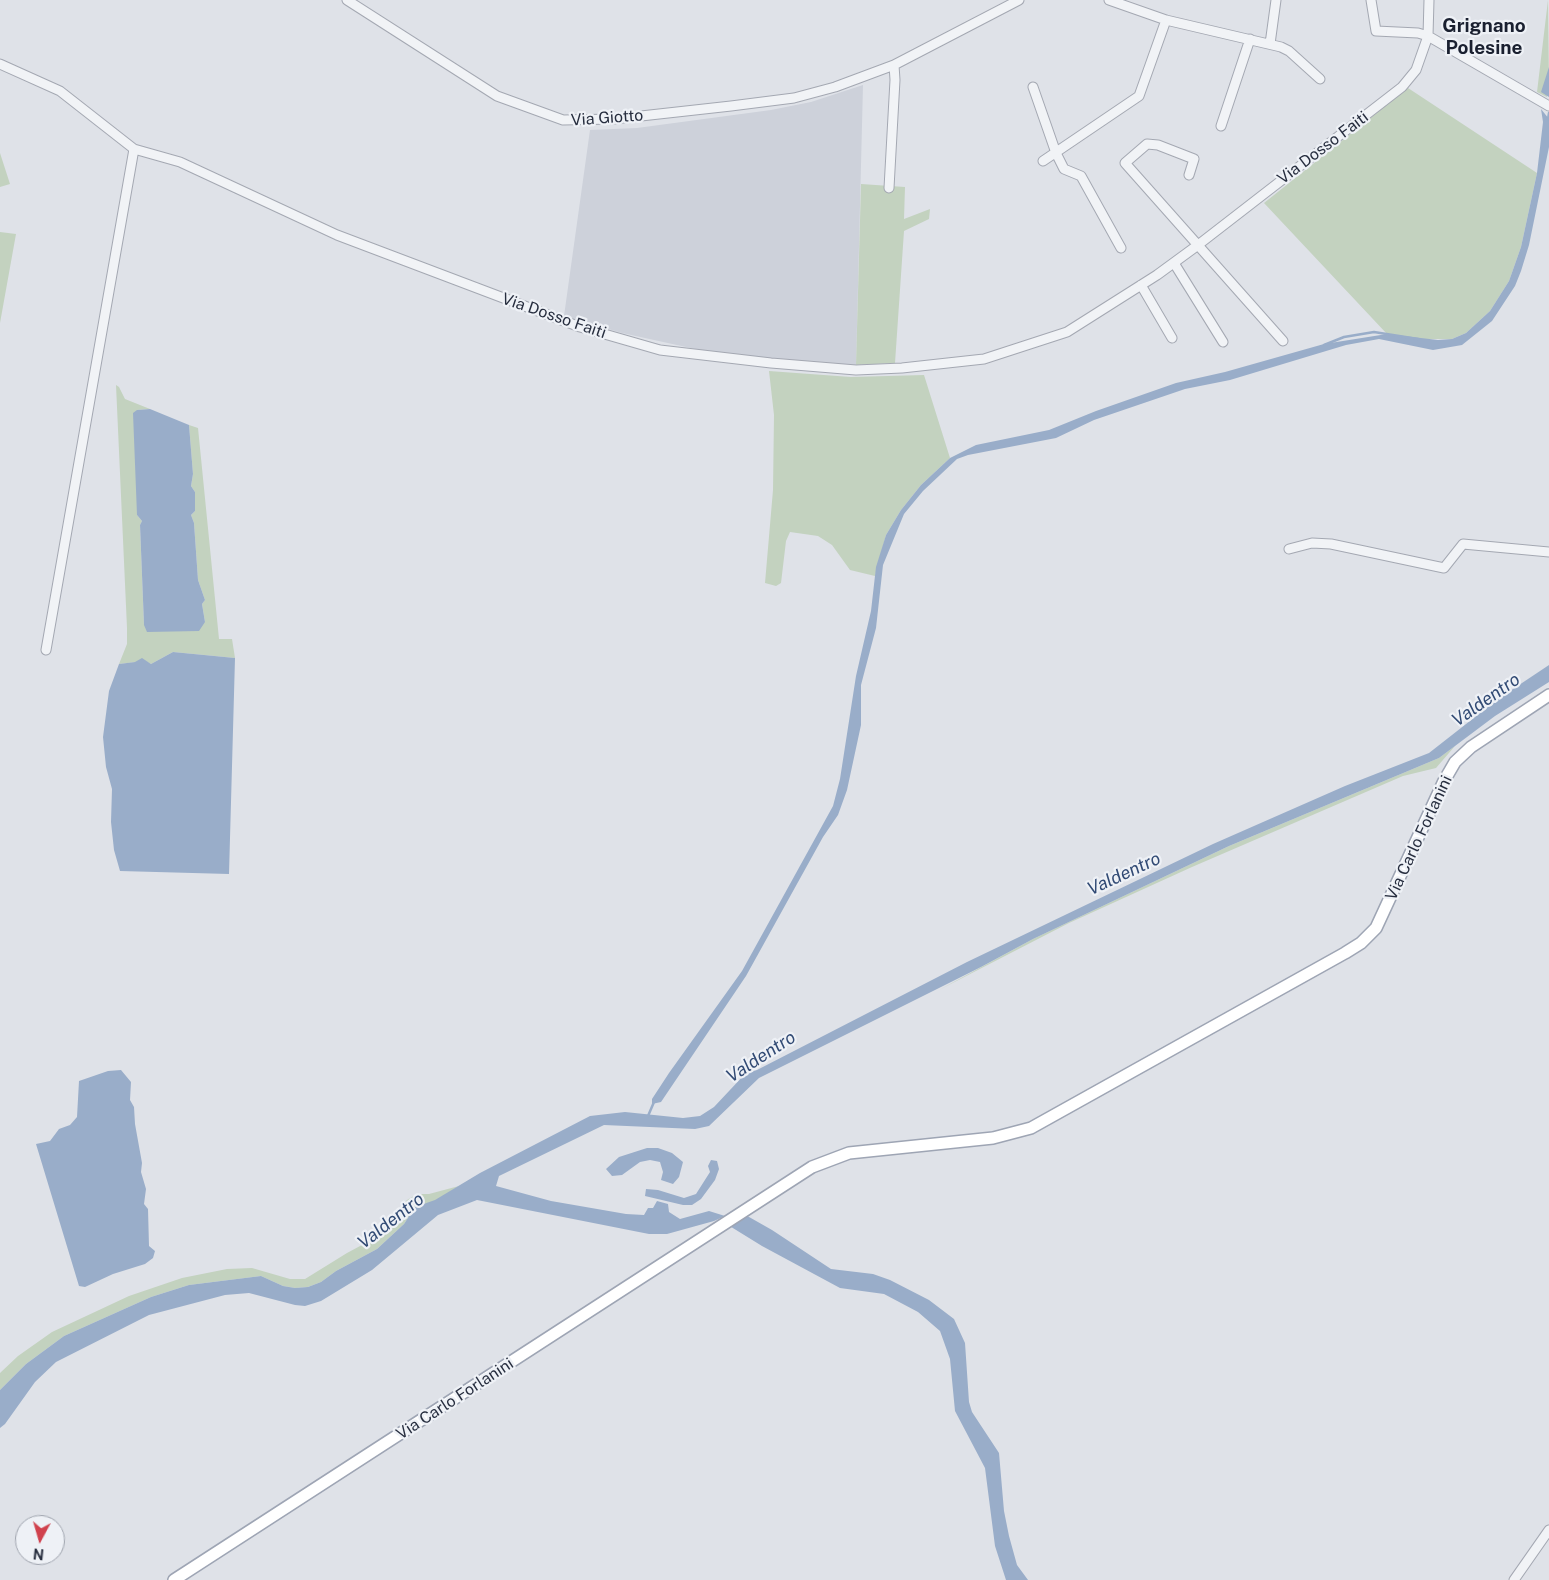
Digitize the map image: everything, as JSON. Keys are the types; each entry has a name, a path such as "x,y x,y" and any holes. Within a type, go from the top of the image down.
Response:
{"main road":[{"name":"Via Carlo Forlanini","path":"174,1580 812,1167 836,1156 870,1150 992,1138 1031,1128 1362,943 1376,928 1444,781 1455,762 1472,747 1549,695"}],"street":[{"name":"Via Giotto","path":"347,0 497,96 563,120 614,119 794,98 835,87 894,65 1019,0"},
{"path":"1109,0 1166,20 1270,44 1289,51 1320,79"},
{"path":"1270,44 1276,0"},
{"path":"1371,0 1376,31 1418,33 1428,36 1546,104"},
{"name":"Via Dosso Faiti","path":"0,64 60,91 134,149 188,166 337,235 580,327 660,350 771,363 856,370 948,364 984,359 1068,332 1141,285 1198,245 1402,87 1416,70 1428,36 1428,0"},
{"path":"1043,161 1139,96 1166,20"},
{"path":"1221,126 1250,39"},
{"path":"889,188 895,80 894,65"},
{"path":"1033,87 1056,153 1064,168 1081,176 1121,248"},
{"path":"1189,174 1194,159 1158,145 1148,144 1125,163 1283,341"},
{"path":"46,650 134,149"},
{"path":"1174,263 1223,342"},
{"path":"1141,285 1172,338"},
{"path":"1289,549 1312,543 1331,544 1444,568 1463,544 1549,552"},
{"path":"1514,1580 1549,1530"}],"shaded area":[{"path":"863,85 856,365 764,359 709,352 622,333 564,316 590,130 637,128 771,110 811,102"}],"green space":[{"path":"1548,0 1549,90 1547,97 1537,92"},
{"path":"1408,88 1537,173 1521,247 1509,281 1490,311 1466,333 1452,339 1420,339 1387,334 1264,203"},
{"path":"0,153 10,184 0,187"},
{"path":"861,184 905,187 904,219 930,209 929,219 904,231 895,363 856,365"},
{"path":"0,232 16,234 0,323"},
{"path":"769,371 851,377 924,375 950,458 921,485 901,510 886,535 875,576 850,570 832,545 818,536 790,532 786,541 781,583 776,586 765,583 773,490 774,415"},
{"path":"116,385 125,399 150,409 137,410 137,515 142,521 140,525 144,625 205,622 202,604 205,600 198,580 194,523 191,515 195,511 195,492 191,486 193,474 189,425 198,428 219,639 232,639 235,658 173,652 151,664 145,661 119,664 127,644 127,628"},
{"path":"1455,746 1436,768 1403,776 1192,867 1069,923 939,990 1033,939 1229,846 1439,758"},
{"path":"459,1186 435,1201 415,1207 404,1224 377,1249 336,1271 321,1282 308,1287 295,1288 283,1286 261,1276 189,1285 151,1297 64,1336 26,1364 0,1390 0,1373 18,1356 52,1332 129,1296 182,1278 227,1269 252,1268 290,1279 305,1279 375,1238 407,1200 417,1194 429,1194"}],"water":[{"path":"1549,67 1549,97 1541,92"},
{"path":"1541,109 1549,119 1549,147 1529,245 1521,271 1515,286 1492,321 1462,345 1433,350 1379,339 1346,345 1230,380 1185,389 1094,420 1056,438 968,455 957,459 923,491 904,514 883,565 876,628 861,685 861,725 847,790 838,815 823,837 746,976 661,1102 652,1104 652,1099 669,1073 742,971 833,806 840,779 856,676 871,611 876,567 886,535 901,510 921,485 950,458 976,445 1049,430 1096,411 1176,383 1225,372 1324,344 1387,334 1438,340 1452,339 1466,333 1490,311 1509,281 1521,247 1537,173 1543,122"},
{"path":"150,409 189,425 193,474 191,486 195,492 195,511 191,515 194,523 198,580 205,600 202,604 205,622 199,631 147,632 144,625 140,525 142,521 137,515 133,413 137,410"},
{"path":"173,652 235,658 229,874 120,871 114,850 111,822 112,789 106,767 103,737 109,691 119,664 135,662 142,658 151,664"},
{"path":"1549,665 1549,682 1495,716 1439,758 1229,846 1033,939 759,1078 709,1126 695,1129 604,1125 499,1176 496,1186 551,1201 626,1214 644,1215 648,1208 653,1208 657,1201 668,1204 669,1212 680,1219 709,1211 725,1216 714,1221 667,1234 649,1234 477,1200 438,1215 372,1270 321,1301 305,1306 295,1305 249,1293 225,1295 149,1315 56,1362 35,1382 5,1424 0,1428 0,1390 26,1364 64,1336 151,1297 189,1285 261,1276 283,1286 295,1288 308,1287 321,1282 336,1271 377,1249 404,1224 415,1207 435,1200 480,1173 590,1116 625,1112 683,1118 700,1116 714,1107 745,1074 757,1070 967,962 1213,844 1345,786 1429,753 1498,699"},
{"path":"121,1070 131,1082 130,1100 134,1107 142,1163 141,1172 146,1189 144,1204 148,1209 149,1246 155,1251 153,1258 145,1264 113,1274 85,1287 79,1286 36,1144 50,1141 59,1129 70,1125 77,1117 79,1081 108,1071"},
{"path":"647,1148 658,1148 672,1153 683,1162 679,1177 673,1184 661,1180 663,1172 660,1162 650,1160 640,1162 622,1175 612,1176 606,1169 619,1157"},
{"path":"711,1160 717,1161 719,1169 715,1180 701,1199 692,1205 683,1205 645,1196 646,1189 658,1190 684,1198 696,1194 710,1172 708,1166"},
{"path":"742,1213 772,1230 831,1269 873,1274 890,1280 929,1300 954,1319 965,1343 969,1402 972,1412 999,1453 1004,1511 1009,1536 1017,1565 1028,1580 1006,1580 995,1546 985,1468 955,1411 950,1359 940,1331 918,1312 884,1294 840,1288 762,1246 728,1225"}],"waterway":[{"path":"1548,119 1549,113"},
{"path":"1324,345 1344,337 1374,332 1418,339"},
{"path":"648,1116 654,1102"}],"district":[{"name":"Grignano Polesine","path":"1484,37"}],"water label":[{"name":"Valdentro","path":"1486,700"},
{"name":"Valdentro","path":"1124,874"},
{"name":"Valdentro","path":"761,1057"},
{"name":"Valdentro","path":"391,1221"}]}
